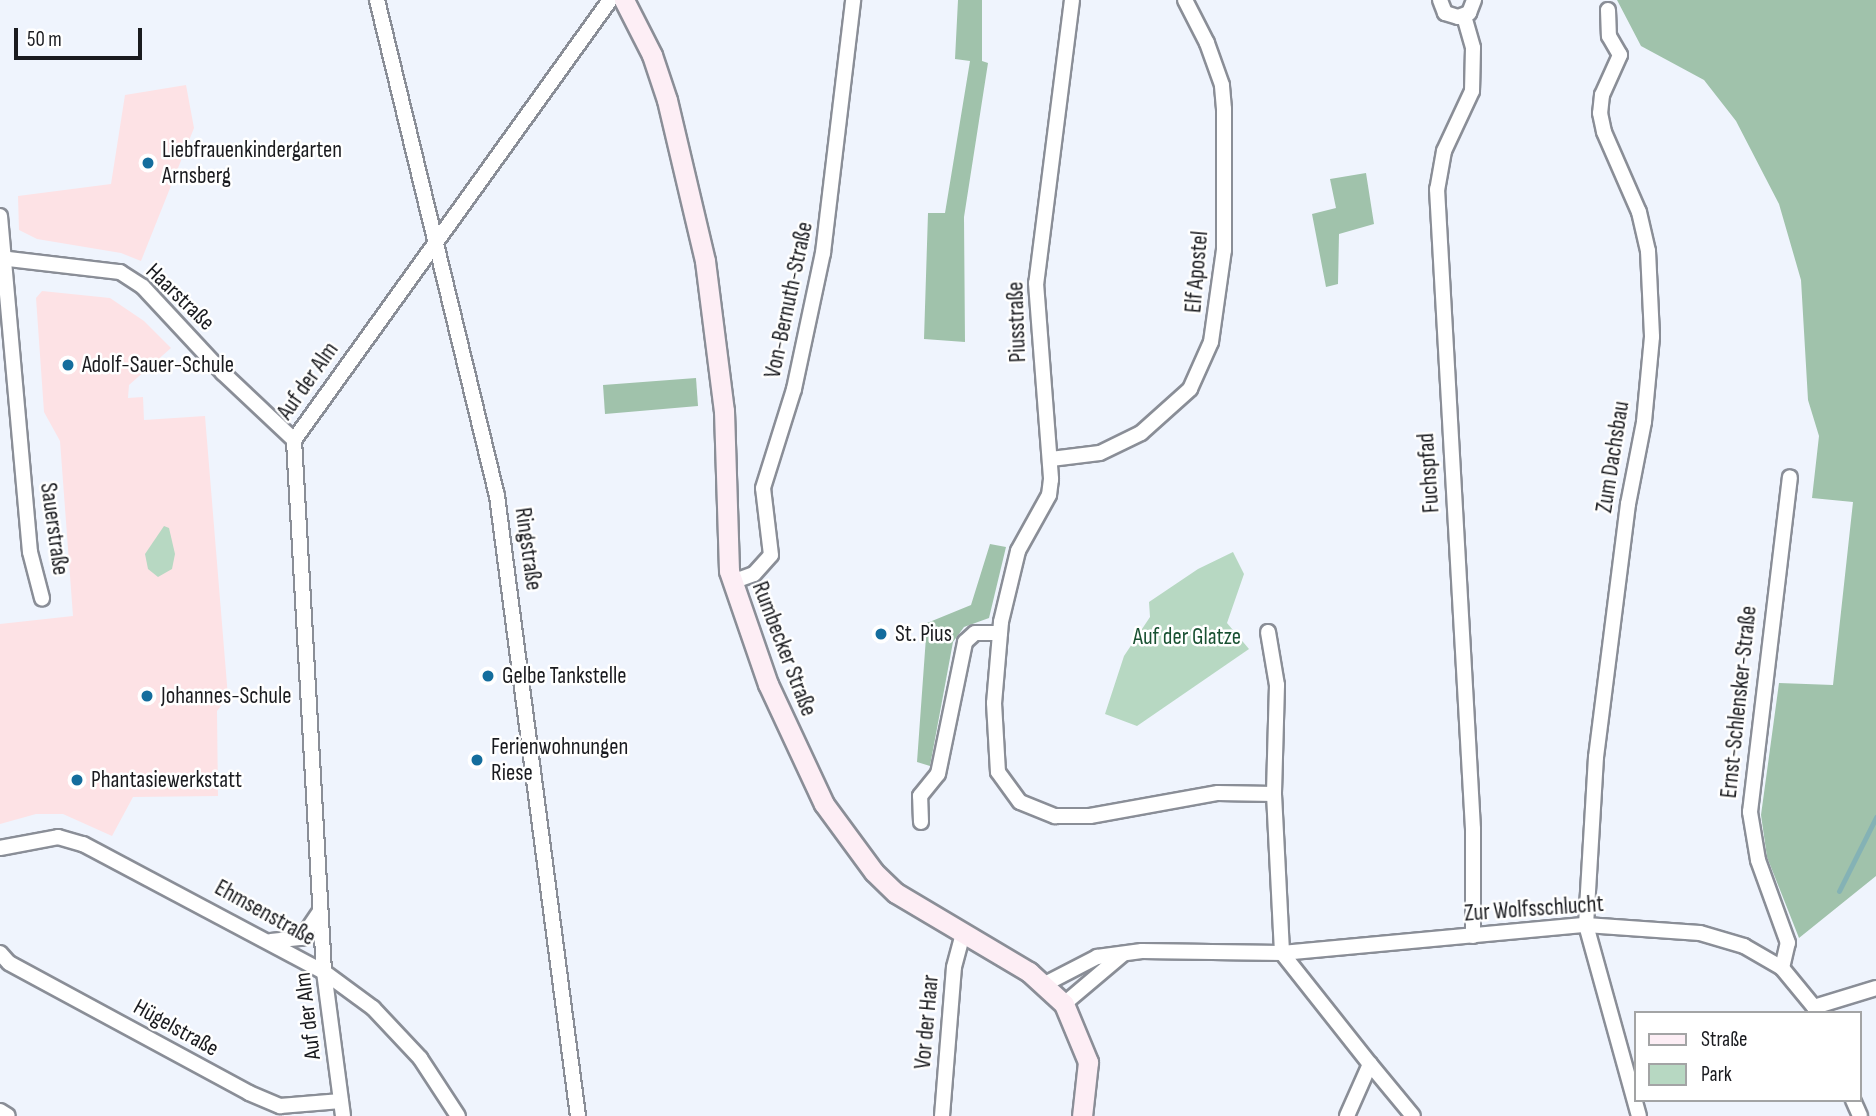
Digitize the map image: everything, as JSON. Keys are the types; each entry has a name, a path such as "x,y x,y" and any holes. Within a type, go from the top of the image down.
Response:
{"street":[{"name":"Ringstraße","path":"377,0 497,496 578,1116"},
{"name":"Auf der Alm","path":"342,1109 324,972 294,440 610,0"},
{"name":"Rumbecker Straße","path":"624,0 652,55 667,100 705,261 722,378 724,532 732,582 768,684 837,826 896,893 1045,985 1064,1004 1088,1062 1082,1116"},
{"name":"Von-Bernuth-Straße","path":"732,582 754,574 771,555 762,488 794,389 823,253 853,0"},
{"name":"Piusstraße","path":"1072,0 1036,283 1052,459 1049,495 1017,551 1000,634 994,703 998,772 1010,793 1030,810 1090,816 1218,793 1274,794"},
{"name":"Elf Apostel","path":"1052,459 1100,453 1141,433 1190,389 1212,342 1224,250 1224,110 1211,53 1186,0"},
{"path":"1440,0 1445,13 1464,16 1474,0"},
{"name":"Zum Dachsbau","path":"1608,10 1609,36 1620,55 1602,95 1600,113 1604,132 1639,212 1648,251 1652,337 1644,422 1628,504 1596,757 1586,925 1634,1098"},
{"name":"Fuchspfad","path":"1464,16 1473,48 1472,91 1444,151 1437,189 1473,829 1473,936"},
{"name":"Sauerstraße","path":"0,216 30,552 42,598"},
{"name":"Haarstraße","path":"3,258 120,272 143,287 223,373 294,440"},
{"name":"Ernst-Schlensker-Straße","path":"1782,968 1788,943 1758,860 1750,812 1763,720 1773,590 1790,477"},
{"path":"1268,632 1277,685 1274,794 1282,953 1413,1116"},
{"path":"921,822 920,796 938,774 965,642 975,634 1000,634"},
{"name":"Ehmsenstraße","path":"0,848 58,836 83,844 324,972 373,1008 420,1058 457,1116"},
{"name":"Auf der Alm","path":"267,941 302,938 321,910"},
{"name":"Zur Wolfsschlucht","path":"1045,985 1081,963 1122,955 1187,950 1282,953 1586,925 1700,933 1744,946 1782,968"},
{"name":"Vor der Haar","path":"942,1116 954,967 963,933"},
{"name":"Hügelstraße","path":"0,953 9,962 248,1093 280,1106 342,1109"},
{"path":"1064,1004 1122,955"},
{"path":"1782,968 1816,1010 1876,988"},
{"path":"1347,1116 1370,1063"},
{"path":"0,1111 8,1116"}],"shaded area":[{"name":"Liebfrauenkindergarten Arnsberg","path":"186,85 194,128 141,261 121,253 37,239 19,230 18,196 111,184 125,95"},
{"path":"42,291 110,298 144,321 171,348 129,385 128,398 143,397 144,420 205,416 228,697 217,711 218,796 133,797 112,836 63,814 36,814 0,824 0,624 73,616 60,441 44,412 36,298"}],"green space":[{"path":"958,0 982,0 982,61 988,63 964,217 965,342 924,339 928,213 945,213 970,61 955,59"},
{"path":"1617,0 1876,0 1876,876 1799,938 1767,857 1761,815 1779,683 1833,685 1853,502 1812,498 1819,436 1808,400 1801,280 1779,204 1736,121 1704,80 1641,46"},
{"path":"1366,173 1374,224 1339,234 1338,284 1326,287 1312,214 1336,208 1330,179"},
{"path":"696,378 698,406 605,414 603,385"},
{"path":"164,526 169,528 175,554 172,569 158,577 148,569 145,554"},
{"path":"990,544 1006,547 989,618 964,627 953,642 930,766 917,762 927,623 971,605"},
{"name":"Auf der Glatze","path":"1233,552 1244,574 1227,623 1249,649 1137,726 1105,714 1124,656 1150,617 1149,602 1198,569"}],"waterway":[{"path":"1839,891 1876,817"}],"place":[{"name":"Liebfrauenkindergarten Arnsberg","path":"148,163"},
{"name":"Adolf-Sauer-Schule","path":"68,365"},
{"name":"St. Pius","path":"881,634"},
{"name":"Gelbe Tankstelle","path":"488,676"},
{"name":"Johannes-Schule","path":"147,696"},
{"name":"Ferienwohnungen Riese","path":"477,760"},
{"name":"Phantasiewerkstatt","path":"77,780"}]}
